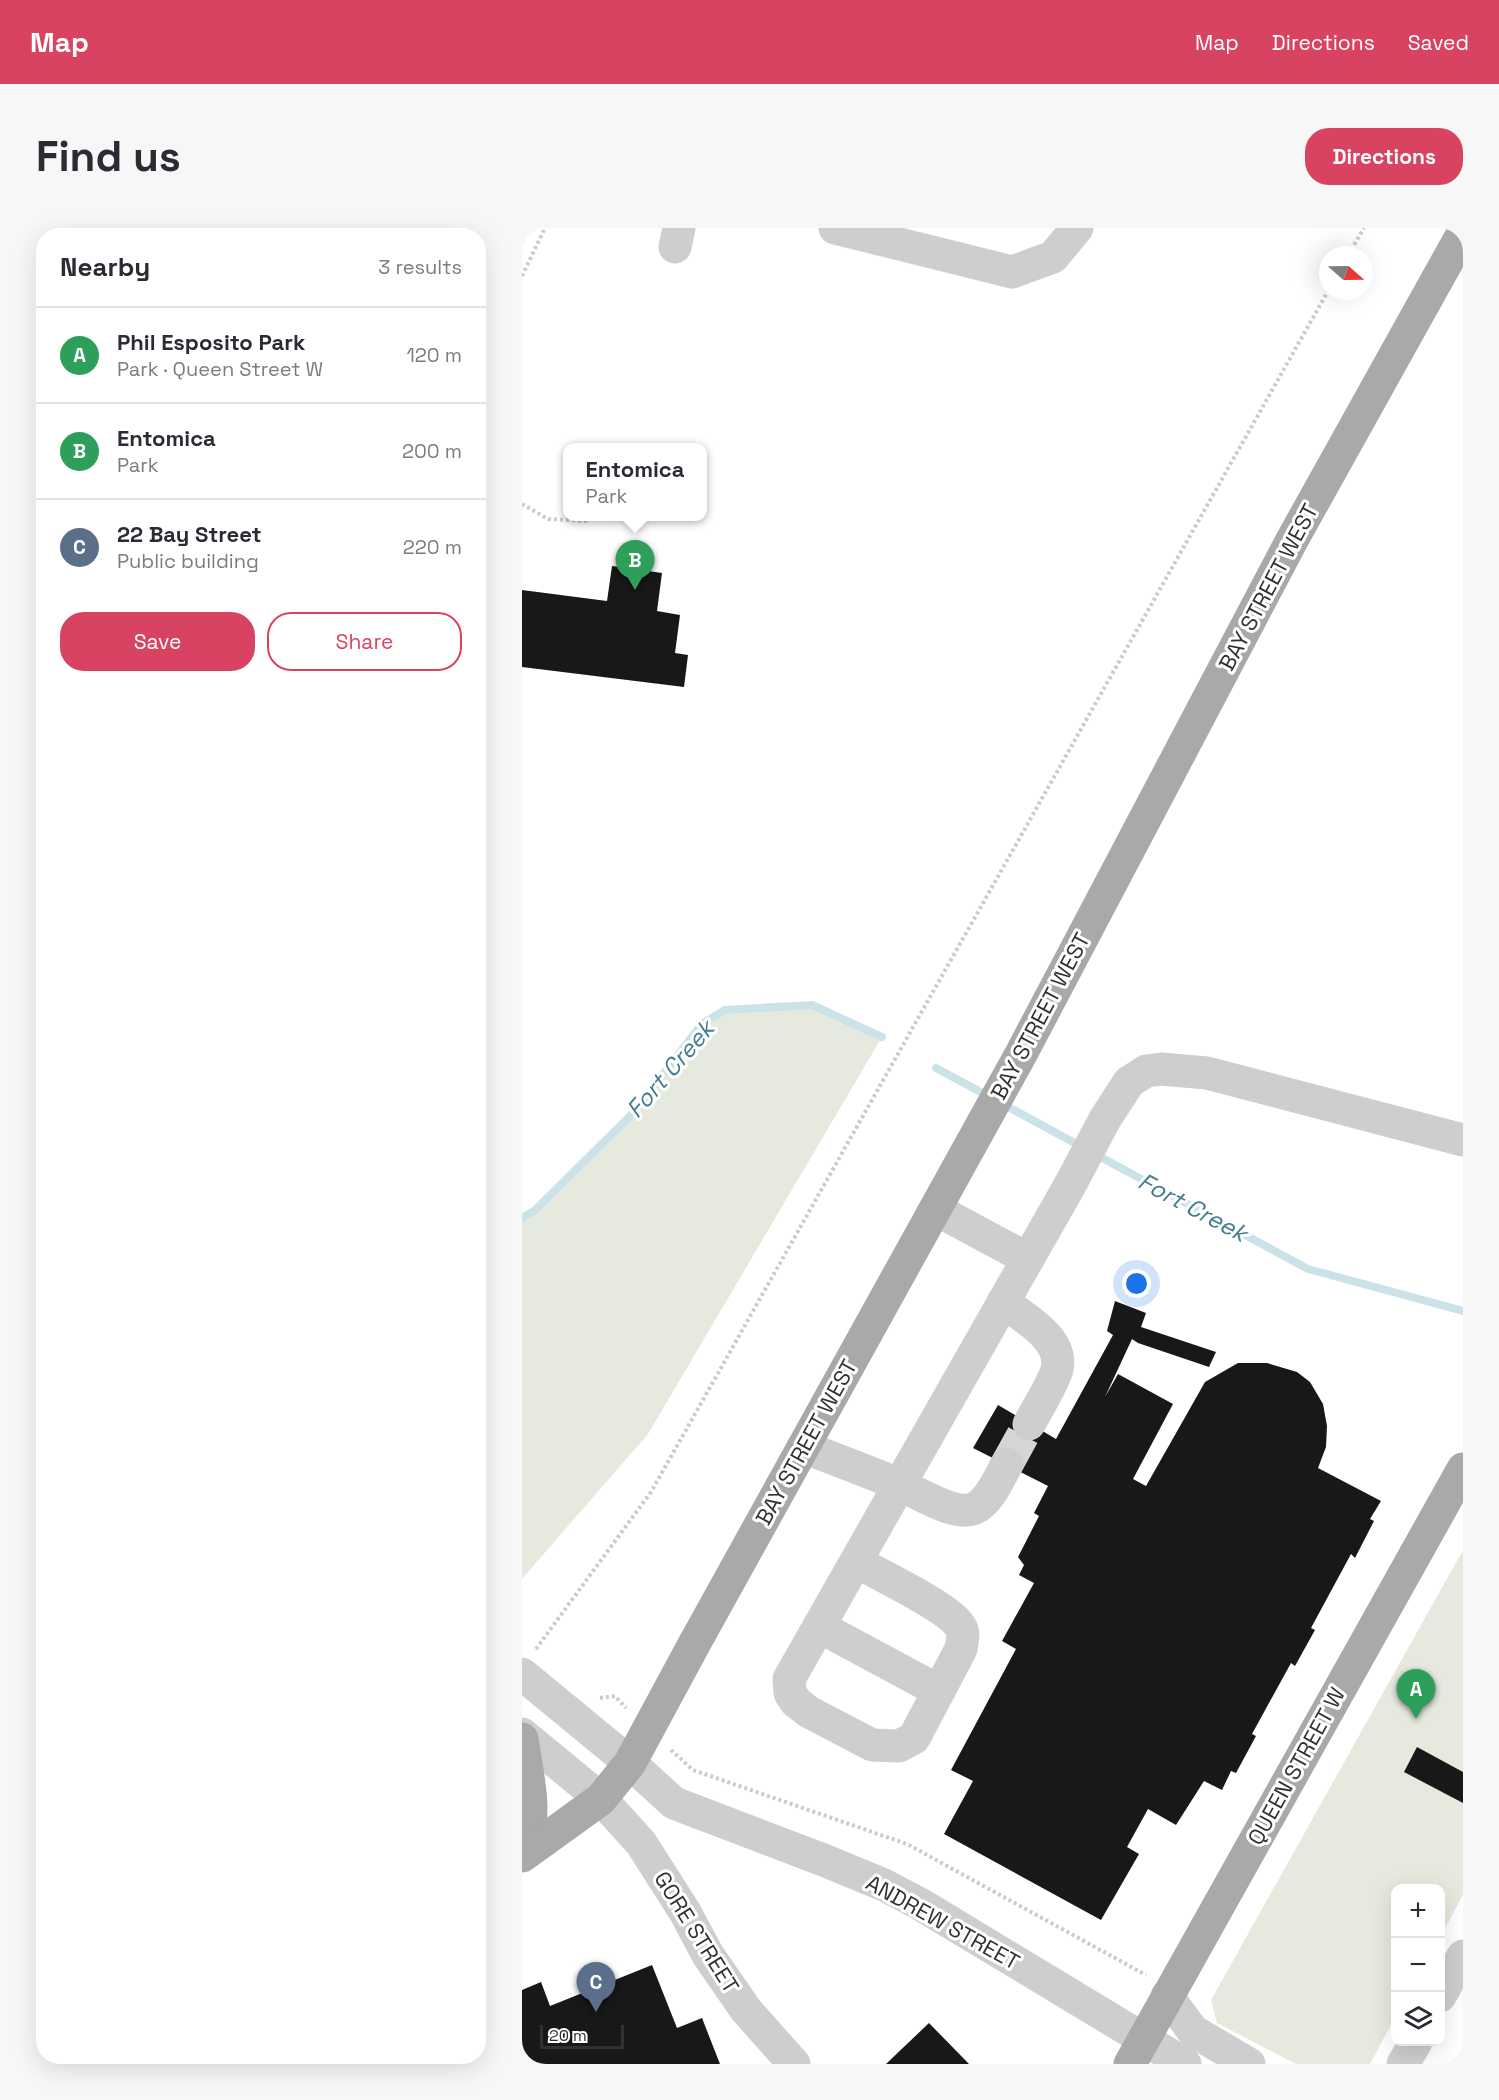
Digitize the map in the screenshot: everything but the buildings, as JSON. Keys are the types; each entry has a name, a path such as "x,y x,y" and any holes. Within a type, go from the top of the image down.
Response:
{"main road":[{"name":"BAY STREET WEST","path":"616,1781 1021,1054 1293,540 1454,260 1463,233"},
{"name":"QUEEN STREET W","path":"1137,2051 1158,1986 1463,1469"},
{"path":"522,1737 531,1817 526,1840 522,1846"},
{"path":"522,1856 616,1781"}],"street":[{"path":"835,228 1012,272 1053,257 1077,228"},
{"path":"857,1562 946,1612 962,1627 964,1635 961,1649 914,1738 899,1746 873,1745 809,1712 796,1702 790,1693 789,1679 1070,1185 1105,1119 1129,1082 1146,1071 1161,1069 1208,1073 1463,1140"},
{"path":"935,1209 1028,1259"},
{"path":"1003,1302 1048,1337 1055,1352 1058,1368 1029,1424"},
{"path":"803,1447 900,1485 932,1501 966,1511 975,1508 986,1499 1007,1464"},
{"path":"820,1627 939,1691"},
{"path":"529,1662 616,1781"},
{"path":"522,1737 616,1781"},
{"name":"ANDREW STREET","path":"616,1781 826,1861 893,1890 920,1904 1137,2051 1185,2064"},
{"name":"GORE STREET","path":"616,1781 641,1843 685,1912 708,1955 746,2010 794,2064"},
{"path":"1442,1992 1463,1956"},
{"path":"1158,1986 1193,2031 1249,2064"},
{"path":"1403,2064 1414,2046"}],"path":[{"path":"522,276 545,228"},
{"path":"1353,246 1364,228"},
{"path":"529,1662 651,1492 1323,300"},
{"path":"522,504 548,519 563,520"},
{"path":"666,1746 693,1770 907,1844 1158,1986"}],"shaded area":[{"path":"812,1005 882,1037 648,1434 522,1579 522,1216 545,1200 632,1114 702,1024 725,1010"},
{"path":"1463,1550 1463,1895 1445,1929 1445,1884 1391,1884 1391,2025 1370,2064 1296,2064 1217,2023 1211,2000"}],"waterway":[{"name":"Fort Creek","path":"522,1218 534,1211 632,1114 702,1024 725,1010 812,1005 882,1037"},
{"name":"Fort Creek","path":"936,1068 990,1097"},
{"name":"Fort Creek","path":"1001,1103 1082,1147"},
{"name":"Fort Creek","path":"1093,1153 1308,1269 1463,1311"}],"tunnel":[{"path":"1007,1464 1029,1424"}],"place":[{"name":"Entomica","path":"635,590"},
{"name":"Phil Esposito Park","path":"1416,1719"},
{"name":"22 Bay Street","path":"596,2012"}]}
